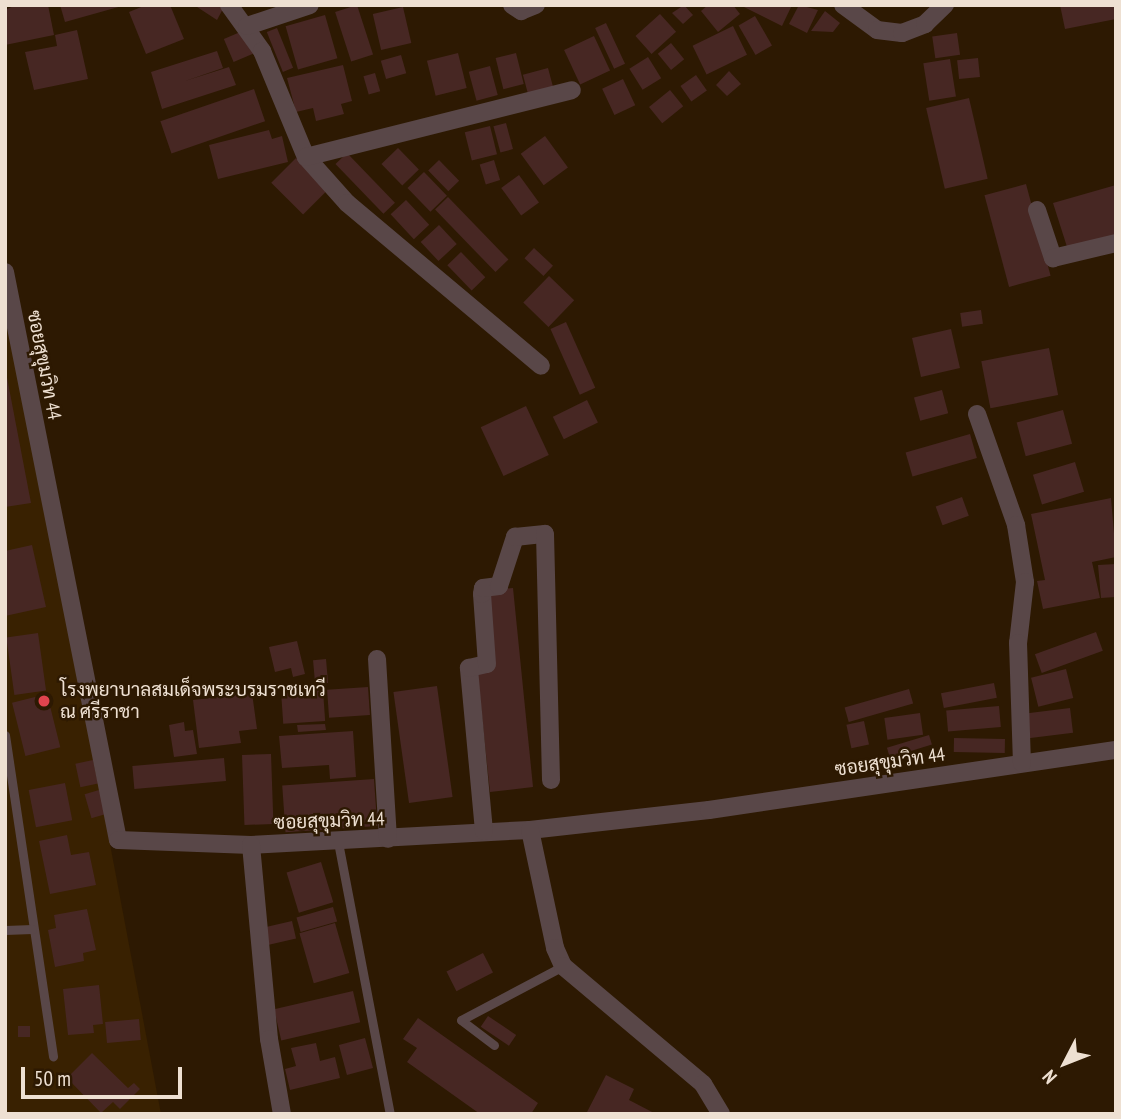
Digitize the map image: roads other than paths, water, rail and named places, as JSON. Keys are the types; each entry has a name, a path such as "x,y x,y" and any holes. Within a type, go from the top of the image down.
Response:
{"street":[{"path":"229,5 247,26 306,158 347,202 541,366"},
{"path":"247,26 310,5"},
{"path":"512,5 521,11 536,5"},
{"path":"844,5 877,30 902,33 925,24 945,5"},
{"path":"306,158 572,90"},
{"path":"1037,210 1053,258 1116,243"},
{"name":"ซอยสุขุมวิท 44","path":"5,272 118,840 251,845 530,830 709,810 1116,750"},
{"path":"976,415 1016,525 1025,582 1018,643 1022,763"},
{"path":"484,831 469,668 487,664 483,587 499,586 515,537 545,534 551,780"},
{"path":"377,659 388,839"},
{"path":"530,830 555,948 563,966 703,1084 721,1114"},
{"path":"251,845 269,1040 282,1114"}],"lane":[{"path":"5,735 53,1056"},
{"path":"338,842 390,1114"},
{"path":"5,930 32,929"},
{"path":"494,1045 461,1020 563,966"}],"place":[{"name":"โรงพยาบาลสมเด็จพระบรมราชเทวี ณ ศรีราชา","path":"44,701"}]}
